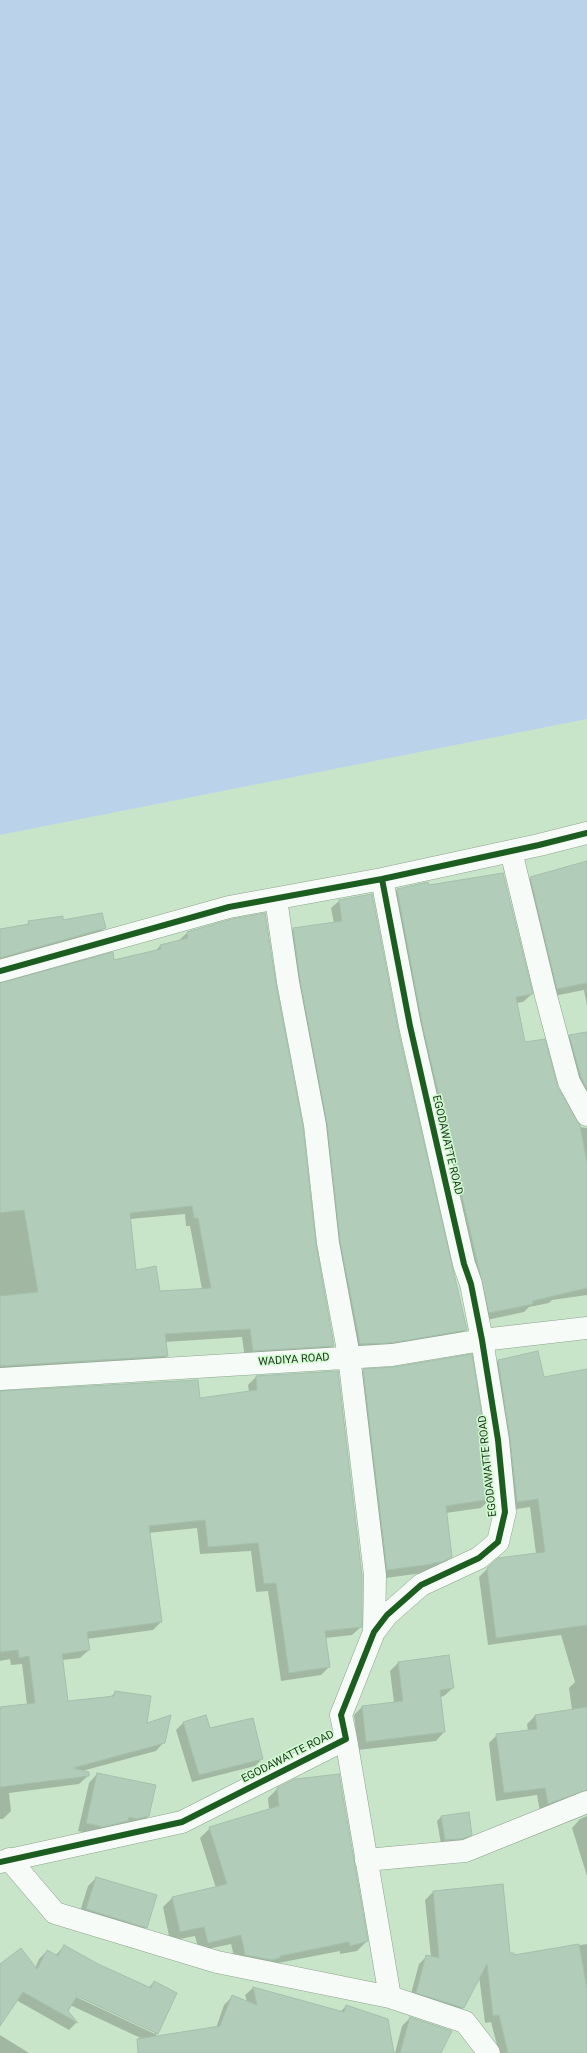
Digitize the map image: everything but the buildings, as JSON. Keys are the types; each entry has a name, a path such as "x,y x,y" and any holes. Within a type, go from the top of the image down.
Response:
{"street":[{"path":"0,971 229,907 382,879 587,833"},
{"path":"511,851 546,996 569,1082 587,1115"},
{"name":"EGODAWATTE ROAD","path":"5,1860 182,1822 346,1739 341,1715 374,1632 387,1615 421,1585 479,1558 498,1542 505,1512 498,1440 482,1340 471,1284 464,1264 410,1026 382,879"},
{"path":"276,899 288,982 315,1125 328,1244 349,1356 375,1575 374,1632"},
{"name":"WADIYA ROAD","path":"0,1379 349,1356 392,1355 482,1340 587,1328"},
{"path":"346,1739 390,1997"},
{"path":"366,1860 465,1851 587,1802"},
{"path":"5,1860 55,1913 217,1962 390,1997 465,2022 489,2053"}],"water":[{"path":"0,0 587,0 587,719 0,835"}],"cycle path":[{"path":"0,971 229,907 382,879 587,833"},
{"path":"0,1862 182,1822 346,1739 341,1715 374,1632 387,1615 421,1585 479,1558 498,1542 505,1512 498,1440 482,1340 471,1284 464,1264 410,1026 382,879"}]}
